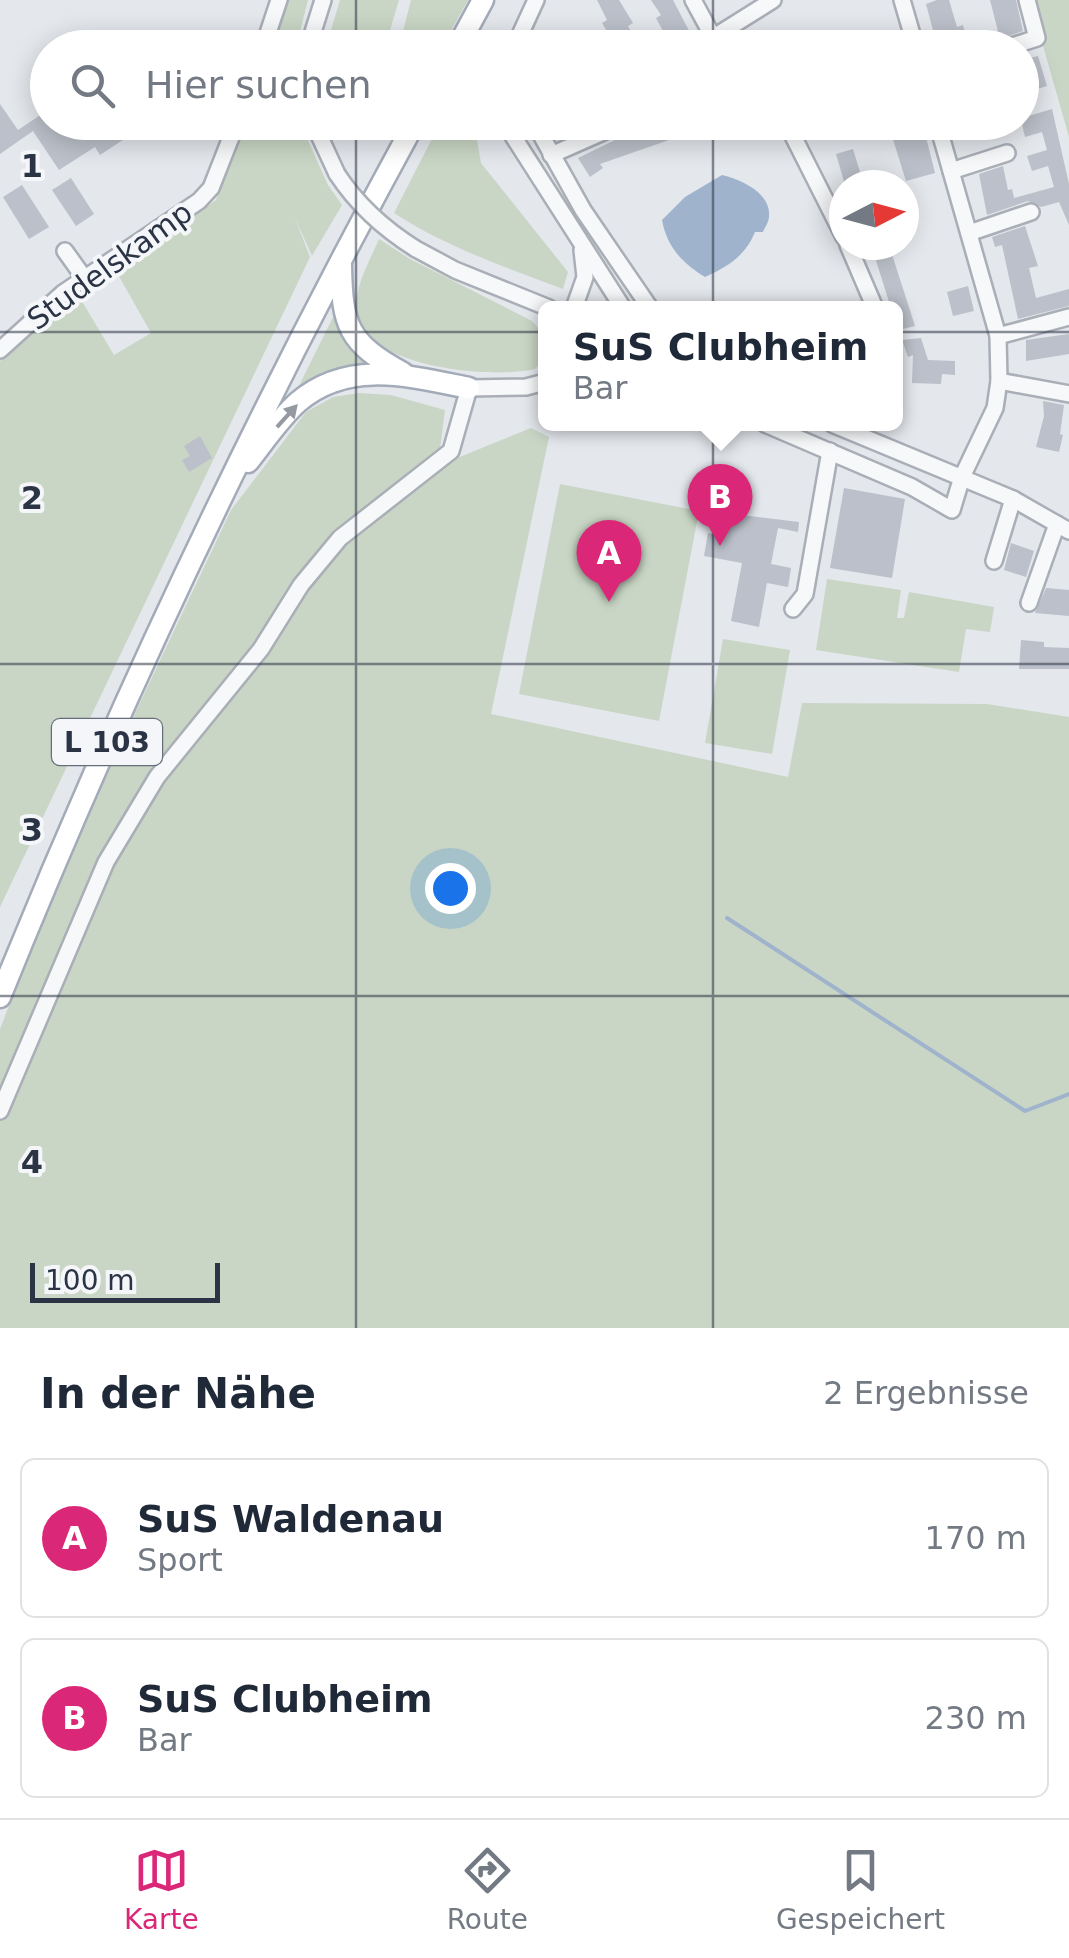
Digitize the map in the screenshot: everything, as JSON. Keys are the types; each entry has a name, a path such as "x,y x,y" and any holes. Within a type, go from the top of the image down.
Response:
{"main road":[{"path":"467,30 483,0"},
{"name":"L 103","path":"0,997 106,744 225,491 406,140"},
{"path":"342,259 342,308 349,331 362,347 404,374"},
{"path":"225,491 296,405 329,382 352,376 404,374 469,388"}],"street":[{"path":"269,30 280,0"},
{"path":"314,30 323,0"},
{"path":"522,30 536,0"},
{"path":"693,0 710,30"},
{"path":"733,30 773,0"},
{"path":"902,0 911,30"},
{"path":"1026,0 1035,30"},
{"name":"Studelskamp","path":"0,350 63,293 198,201 211,188 230,140"},
{"path":"321,140 349,192 378,222 455,270 538,304"},
{"path":"515,140 618,301"},
{"path":"544,140 583,210 645,301"},
{"path":"551,154 584,140"},
{"path":"795,140 829,207"},
{"path":"781,431 912,487 952,510 962,477 989,424 999,381 998,336 943,140"},
{"path":"951,171 1008,153"},
{"path":"969,233 1030,212"},
{"path":"576,301 585,277 581,246"},
{"path":"65,251 84,279"},
{"path":"854,260 872,301"},
{"path":"603,301 608,287"},
{"path":"998,336 1069,318"},
{"path":"526,387 538,376"},
{"path":"999,381 1069,394"},
{"path":"0,1111 106,862 156,778 261,649 301,585 340,538 450,451 469,388 538,384"},
{"path":"869,431 1013,499 1063,528 1029,604"},
{"path":"793,609 805,594 830,452"},
{"path":"994,561 1013,499"}],"green space":[{"path":"287,0 308,0 300,30 276,30"},
{"path":"340,0 399,0 390,30 331,30"},
{"path":"411,0 468,0 451,30 403,30"},
{"path":"1030,0 1069,0 1069,137 1039,30"},
{"path":"237,140 308,140 328,185 342,205 312,256 295,218 310,257 0,907 0,361 77,293 114,355 151,333 116,271 216,200"},
{"path":"431,140 477,140 481,163 568,272 563,289 455,246 394,213"},
{"path":"379,239 532,321 538,329 538,364 535,369 516,372 465,371 410,359 387,349 369,336 358,320 356,300"},
{"path":"335,313 345,340 376,367 296,392"},
{"path":"359,393 391,395 445,410 440,449 450,461 531,428 549,437 491,714 788,777 802,703 987,704 1069,717 1069,1328 0,1328 0,1029 62,868 231,510 306,412 333,397"},
{"path":"560,484 699,511 659,721 519,694"},
{"path":"827,579 901,590 897,618 904,618 909,592 994,607 990,632 966,629 959,672 816,650"},
{"path":"723,639 790,650 772,754 705,743"}],"water":[{"path":"722,175 745,183 759,194 765,200 769,218 763,232 755,232 735,259 705,277 677,253 662,220 685,197"}],"building":[{"path":"597,0 619,0 633,23 628,26 630,30 606,30 602,23 607,20"},
{"path":"651,0 673,0 689,30 662,30 656,18 661,15"},
{"path":"949,0 957,27 963,25 964,30 933,30 926,4"},
{"path":"990,0 1016,0 1023,30 998,30"},
{"path":"1039,59 1047,86 1039,88"},
{"path":"0,104 18,130 30,122 30,133 0,154"},
{"path":"1052,109 1069,184 1069,225 1059,202 1041,207 1028,201 987,215 979,174 1003,166 1008,190 1012,189 1014,198 1054,187 1048,166 1032,171 1027,156 1047,150 1042,132 1039,133 1039,113"},
{"path":"39,140 123,140 100,155 95,147 59,170"},
{"path":"615,140 669,140 600,164 603,168 590,177 578,158"},
{"path":"893,140 927,140 935,173 919,177 919,170 903,170"},
{"path":"853,149 859,170 841,170 836,154"},
{"path":"71,178 94,214 76,226 52,190"},
{"path":"22,185 49,227 29,239 3,197"},
{"path":"1025,226 1038,266 1029,268 1036,298 1069,289 1069,306 1018,319 1002,245 995,247 992,237"},
{"path":"876,260 894,260 915,326 903,329 903,301 889,301"},
{"path":"968,286 974,311 953,316 947,292"},
{"path":"1069,334 1069,354 1026,361 1026,340"},
{"path":"921,338 928,360 955,361 955,375 942,374 941,384 912,383 913,355 908,357 903,340"},
{"path":"1043,401 1064,405 1059,452 1036,447 1044,416"},
{"path":"200,436 212,458 189,472 182,460 190,456 184,446"},
{"path":"844,488 905,499 892,578 830,568"},
{"path":"725,513 799,522 798,532 778,528 771,564 791,568 788,587 767,583 759,627 731,621 742,563 704,556 708,533 721,536"},
{"path":"1011,543 1034,551 1026,577 1004,570"},
{"path":"1046,588 1069,590 1069,616 1035,613"},
{"path":"1021,640 1044,642 1044,647 1069,648 1069,669 1019,669"}],"waterway":[{"path":"727,918 1025,1111 1069,1094"}],"place":[{"name":"SuS Clubheim","path":"720,546"},
{"name":"SuS Waldenau","path":"609,602"}]}
